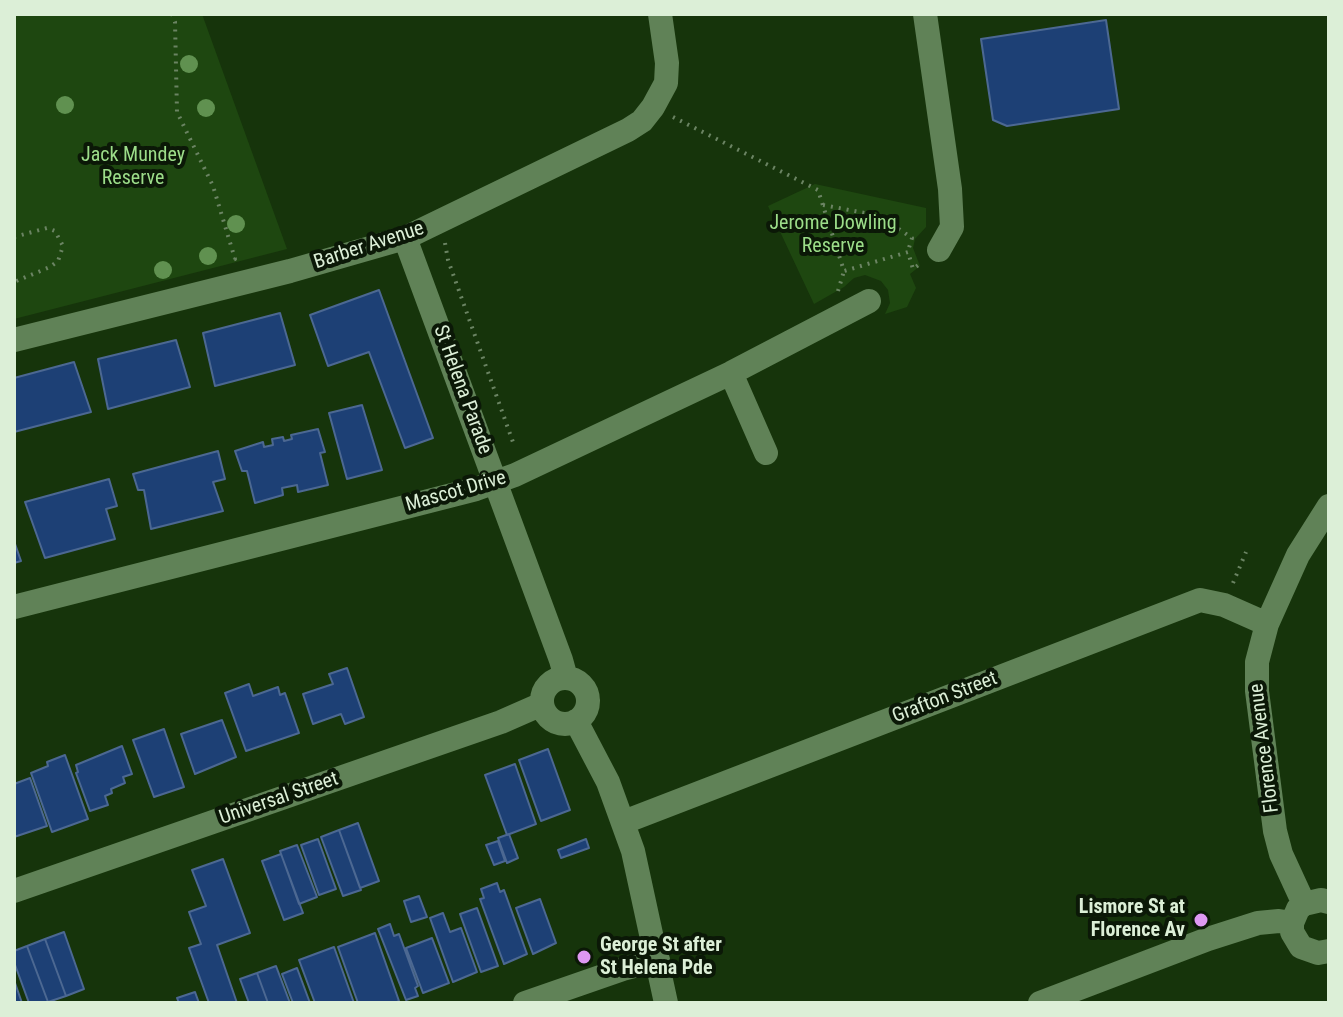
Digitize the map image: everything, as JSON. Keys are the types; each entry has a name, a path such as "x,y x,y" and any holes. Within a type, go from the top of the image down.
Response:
{"street":[{"name":"Barber Avenue","path":"14,340 290,271 405,238 628,130 642,121 666,83 667,63 660,14"},
{"path":"925,14 950,189 952,227 939,250"},
{"name":"St Helena Parade","path":"405,238 566,678"},
{"name":"Mascot Drive","path":"14,607 496,482 731,373 869,301"},
{"path":"731,373 766,453"},
{"name":"Florence Avenue","path":"1328,955 1301,947 1292,932 1298,913 1281,854 1256,673 1258,651 1267,624 1298,555 1329,506"},
{"name":"Grafton Street","path":"624,822 1200,600 1224,605 1267,624"},
{"path":"566,678 579,683 587,696 586,710 576,721 554,721 542,704 545,689 558,679 566,678"},
{"name":"Universal Street","path":"14,891 501,722 542,704"},
{"path":"576,721 608,782 624,822 640,880 666,1003"},
{"path":"1040,1003 1208,939 1258,923 1279,921 1321,900 1329,902"},
{"path":"525,1003 658,960"}],"path":[{"path":"172,14 175,22 177,112 213,186 231,244 235,259 223,262"},
{"path":"673,117 818,190 844,271 908,252"},
{"path":"823,205 865,213 890,223 912,238 908,252 913,269 939,250"},
{"path":"14,237 47,228 55,231 63,246 58,261 50,267 14,282"},
{"path":"444,237 448,260 514,445"},
{"path":"1228,596 1246,552"}],"green space":[{"name":"Jack Mundey Reserve","path":"14,14 202,14 287,249 14,319"},
{"name":"Jerome Dowling Reserve","path":"815,184 926,208 926,227 915,239 913,248 920,266 910,274 916,288 907,307 885,314 890,303 888,290 881,281 865,275 854,278 814,304 768,206"}],"building":[{"path":"1106,20 1119,109 1007,126 993,120 981,39"},
{"path":"379,290 433,438 405,448 369,352 328,366 310,315"},
{"path":"280,313 295,365 215,386 203,333"},
{"path":"176,340 190,387 108,409 98,359"},
{"path":"74,362 91,412 14,432 14,378"},
{"path":"362,405 382,470 347,479 329,413"},
{"path":"318,429 325,452 320,453 328,485 298,492 297,485 282,488 283,495 255,503 247,471 242,471 235,451 263,442 264,447 273,445 272,439 283,437 284,441 292,439 291,435"},
{"path":"218,451 225,479 213,482 223,511 151,529 144,490 138,490 133,474"},
{"path":"109,479 117,506 106,509 115,539 45,558 25,502"},
{"path":"14,541 21,561 14,563"},
{"path":"347,668 364,717 345,724 341,714 313,724 303,694 333,684 329,674"},
{"path":"249,684 253,696 278,687 280,695 285,693 299,733 246,751 225,693"},
{"path":"222,720 236,757 195,774 181,734"},
{"path":"164,729 184,787 154,797 133,740"},
{"path":"122,746 132,774 123,777 125,783 111,789 112,793 105,796 108,805 90,811 76,765"},
{"path":"548,749 570,810 541,821 519,760"},
{"path":"65,755 88,819 52,832 31,773"},
{"path":"515,764 536,824 507,835 485,775"},
{"path":"30,778 47,826 14,837 14,784"},
{"path":"358,823 379,881 360,888 339,830"},
{"path":"339,830 361,890 343,896 321,837"},
{"path":"509,834 518,858 507,863 498,838"},
{"path":"318,839 336,889 319,895 301,845"},
{"path":"586,839 589,848 561,858 558,850"},
{"path":"498,841 505,861 494,865 486,845"},
{"path":"297,845 317,897 299,904 280,851"},
{"path":"281,854 303,913 284,920 262,861"},
{"path":"223,859 250,933 217,945 237,1003 209,1003 189,948 201,944 189,912 206,906 192,870"},
{"path":"497,883 500,892 504,890 527,954 504,964 480,899 484,898 481,889"},
{"path":"419,896 427,917 411,922 404,901"},
{"path":"540,899 556,943 533,954 516,908"},
{"path":"477,908 498,966 481,972 460,914"},
{"path":"443,913 450,932 461,928 477,972 453,982 430,918"},
{"path":"390,924 394,936 399,934 418,986 415,988 418,996 406,1000 378,929"},
{"path":"64,932 84,989 66,996 45,939"},
{"path":"375,933 399,1001 395,1003 358,1003 338,947"},
{"path":"432,938 449,983 423,993 406,948"},
{"path":"45,939 66,996 48,1002 27,946"},
{"path":"27,946 46,1003 29,1003 14,962 14,951"},
{"path":"334,947 354,1003 315,1003 299,960"},
{"path":"276,966 290,1003 268,1003 257,973"},
{"path":"297,968 310,1003 293,1003 282,974"},
{"path":"257,973 268,1003 249,1003 240,979"},
{"path":"14,980 22,1003 14,1003"},
{"path":"195,992 199,1003 179,1003 177,998"}],"place":[{"name":"Lismore St at Florence Av","path":"1201,920"},
{"name":"George St after St Helena Pde","path":"584,957"}]}
